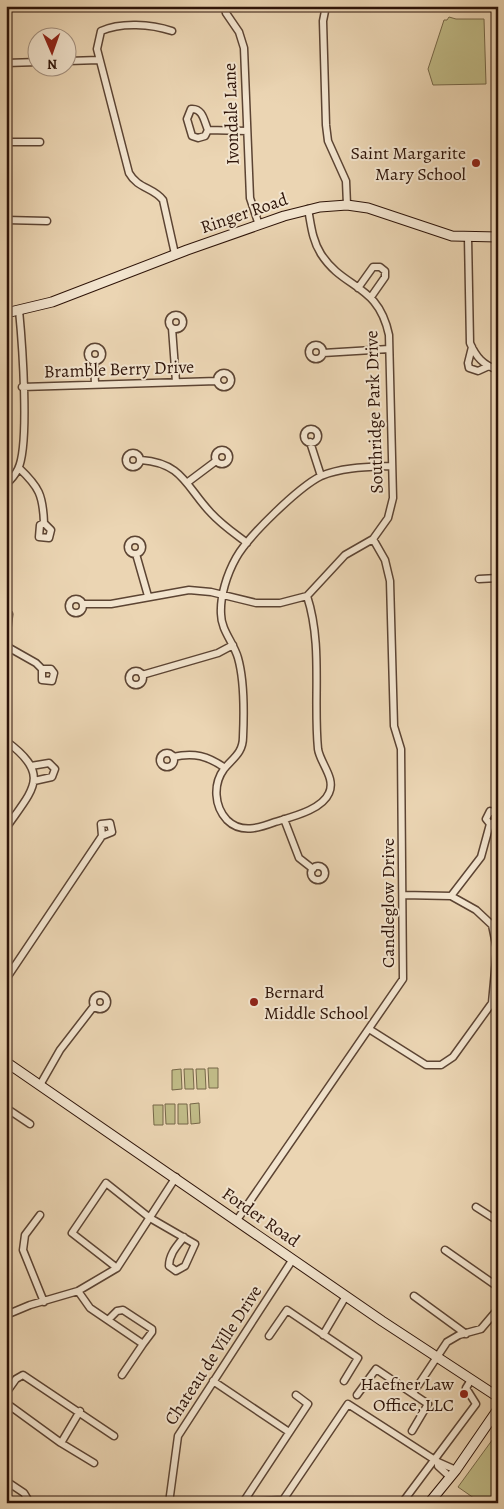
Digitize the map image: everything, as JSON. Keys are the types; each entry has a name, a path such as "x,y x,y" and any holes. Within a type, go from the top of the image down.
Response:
{"street":[{"name":"Ivondale Lane","path":"224,6 226,13 239,32 244,48 250,198 259,225"},
{"path":"326,6 323,21 326,125 328,142 346,181 347,206"},
{"path":"172,31 149,26 111,28 101,31 97,49 129,173 139,186 160,196 163,200 175,254"},
{"path":"78,61 99,60"},
{"path":"6,63 28,62"},
{"path":"191,109 201,112 208,130 205,136 198,138 192,136 187,119 191,109"},
{"path":"208,130 247,131"},
{"path":"6,142 40,142"},
{"name":"Ringer Road","path":"6,313 52,302 175,254 308,209 347,206 385,213 444,235 498,237"},
{"name":"Southridge Park Drive","path":"307,596 345,555 373,539 383,527 392,507 389,349 386,322 381,310 371,297 336,270 321,254 314,238 308,209"},
{"path":"6,220 47,221"},
{"path":"468,237 470,344 478,359 498,370"},
{"path":"358,288 368,271 373,267 380,267 385,271 386,277 371,297"},
{"path":"6,484 19,468 23,447 19,310"},
{"path":"172,328 176,382"},
{"path":"472,348 468,363 469,368 478,371 489,366"},
{"path":"323,353 389,349"},
{"path":"94,361 95,384"},
{"name":"Bramble Berry Drive","path":"22,387 217,381"},
{"path":"310,442 321,476"},
{"path":"141,460 168,466 188,482 209,512 247,543"},
{"path":"188,482 216,461"},
{"path":"83,604 111,604 189,590 222,596 268,604 307,596 314,621 318,750 331,786 326,800 320,804 284,819 248,830 227,820 218,806 216,787 225,768 238,756 244,738 240,667 233,645 223,626 221,615 222,596 236,557 247,543 291,498 321,476 358,467 391,466"},
{"path":"19,468 38,488 44,506 44,523"},
{"name":"Candleglow Drive","path":"236,1220 403,979 401,749 394,726 390,581 385,560 373,539"},
{"path":"136,554 148,596"},
{"path":"479,579 498,578"},
{"path":"6,612 9,614 10,620 6,640"},
{"path":"142,674 218,653 233,645"},
{"path":"6,646 36,663 42,669"},
{"path":"6,741 23,753 31,766 34,781 32,792 6,828"},
{"path":"173,757 198,754 225,768"},
{"path":"31,766 49,763 55,769 52,777 34,781"},
{"path":"284,819 299,858 313,869"},
{"path":"451,896 481,856 490,824"},
{"path":"6,979 102,836"},
{"path":"369,1029 426,1065 441,1065 454,1057 492,1004 497,949 492,925 476,910 451,896 403,895"},
{"path":"40,1085 60,1050 94,1006"},
{"name":"Forder Road","path":"8,1066 40,1085 346,1296 498,1397"},
{"path":"6,1108 30,1124"},
{"path":"6,1315 24,1307 78,1291 117,1268 176,1178"},
{"path":"117,1268 72,1233 106,1183 150,1218 195,1244 185,1266 176,1271 169,1266 170,1257 184,1238"},
{"path":"476,1207 498,1221"},
{"path":"40,1215 25,1235 23,1250 44,1302"},
{"path":"445,1250 498,1287"},
{"name":"Chateau de Ville Drive","path":"169,1503 178,1436 293,1259"},
{"path":"78,1291 90,1308 143,1344"},
{"path":"323,1335 346,1296"},
{"path":"414,1296 466,1334"},
{"path":"413,1393 447,1342 481,1329 498,1309"},
{"path":"108,1320 117,1311 123,1310 152,1329 152,1332 122,1375"},
{"path":"269,1336 287,1310 358,1358 344,1381"},
{"path":"358,1396 376,1369 428,1404 412,1431"},
{"path":"7,1390 23,1374 80,1411 114,1436"},
{"path":"213,1380 289,1432"},
{"path":"402,1503 436,1461 476,1404 466,1388 471,1380"},
{"path":"244,1501 308,1404 296,1395"},
{"path":"6,1403 61,1443 94,1463"},
{"path":"209,1503 283,1500 348,1404 436,1461 438,1466 453,1473"},
{"path":"429,1503 453,1473 498,1409"},
{"path":"61,1443 80,1411"},
{"path":"6,1481 24,1493 30,1503"}],"shaded area":[{"path":"449,17 456,19 484,19 486,84 433,85 428,69 444,20 447,20"},
{"path":"208,1068 218,1068 218,1088 209,1088"},
{"path":"181,1069 182,1089 172,1090 172,1070"},
{"path":"184,1069 193,1069 194,1089 185,1089"},
{"path":"196,1069 205,1069 206,1089 197,1089"},
{"path":"199,1103 200,1123 191,1124 190,1104"},
{"path":"165,1104 175,1104 175,1124 166,1124"},
{"path":"178,1104 187,1104 188,1124 178,1124"},
{"path":"153,1105 163,1105 163,1125 154,1125"},
{"path":"498,1432 498,1503 481,1503 458,1487"}],"place":[{"name":"Saint Margarite Mary School","path":"476,163"},
{"name":"Bernard Middle School","path":"254,1002"},
{"name":"Haefner Law Office, LLC","path":"464,1394"}]}
